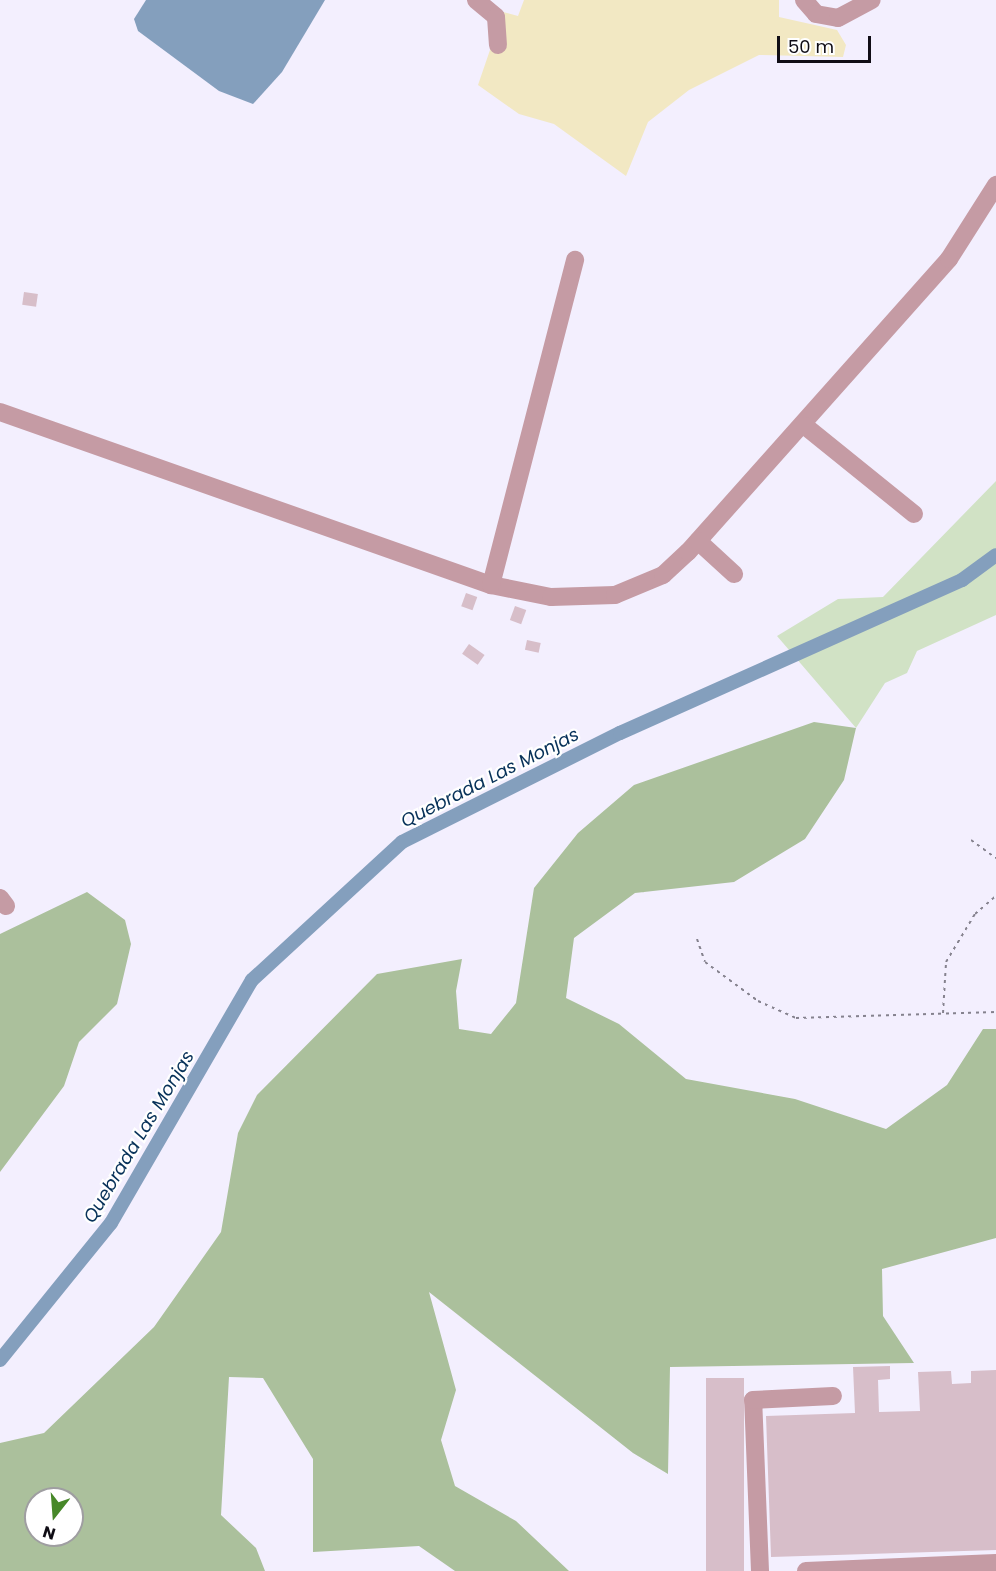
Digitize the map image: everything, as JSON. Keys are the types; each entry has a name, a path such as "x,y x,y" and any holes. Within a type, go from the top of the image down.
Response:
{"street":[{"path":"476,0 496,16 498,45"},
{"path":"805,4 838,18 872,0"},
{"path":"0,412 491,585 540,596 615,595 663,575 698,541 805,426 956,250 996,185"},
{"path":"491,585 575,260"},
{"path":"805,426 914,514"},
{"path":"698,541 734,574"},
{"path":"760,1571 753,1400 833,1396"},
{"path":"806,1571 996,1563"}],"path":[{"path":"971,840 996,858"},
{"path":"943,1013 946,962 975,915 996,897"},
{"path":"697,939 705,962 758,1001 796,1018 996,1012"}],"green space":[{"path":"996,481 996,615 917,651 907,673 885,683 856,728 777,636 838,599 883,597"},
{"path":"814,722 856,728 844,780 805,839 734,882 635,893 574,938 566,998 619,1024 686,1079 795,1099 886,1129 947,1085 983,1029 996,1029 996,1238 882,1269 883,1316 914,1363 670,1367 668,1474 633,1453 429,1292 456,1390 441,1440 455,1486 516,1521 569,1571 455,1571 419,1546 313,1552 313,1459 263,1378 229,1377 221,1515 256,1548 265,1571 0,1571 0,1443 44,1433 154,1327 221,1232 238,1133 257,1095 377,974 462,959 456,991 459,1029 491,1034 516,1003 534,888 578,833 634,785"},
{"path":"87,892 125,920 131,944 117,1004 79,1042 64,1086 0,1172 0,934"}],"sand":[{"path":"524,0 779,0 779,17 837,30 846,45 843,57 759,55 689,90 648,122 626,176 554,124 519,114 478,85 503,12 518,16"}],"water":[{"path":"146,0 325,0 282,72 253,104 219,91 138,31 134,19"}],"building":[{"path":"24,292 38,294 36,307 22,305"},
{"path":"466,593 477,597 472,610 461,606"},
{"path":"515,606 526,610 521,624 510,620"},
{"path":"527,640 541,643 539,653 525,650"},
{"path":"469,644 485,655 478,665 462,654"},
{"path":"890,1366 890,1379 878,1380 879,1412 920,1411 918,1372 951,1371 952,1384 971,1383 971,1371 996,1370 996,1550 771,1557 766,1416 855,1413 853,1367"},
{"path":"706,1378 744,1378 744,1571 706,1571"}],"waterway":[{"name":"Quebrada Las Monjas","path":"0,1360 111,1223 252,980 402,842 620,733 962,580 996,555"}]}
